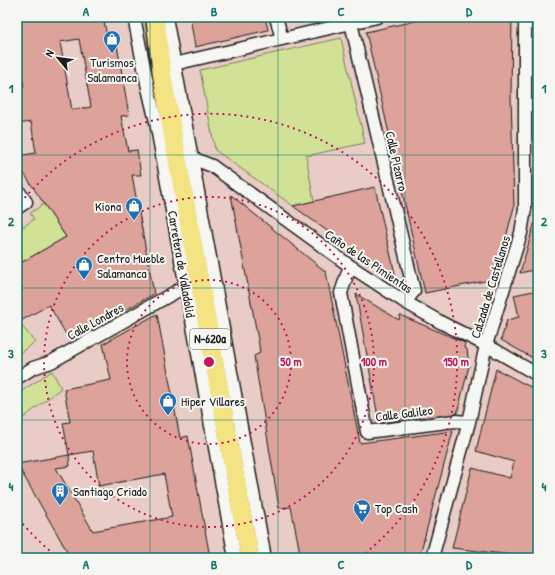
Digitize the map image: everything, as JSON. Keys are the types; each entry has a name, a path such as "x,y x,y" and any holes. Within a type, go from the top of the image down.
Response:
{"highway":[{"name":"Carretera de Valladolid","path":"155,17 162,75 250,558"}],"street":[{"name":"Carretera de Valladolid","path":"134,17 156,122 235,558"},
{"path":"166,17 265,558"},
{"path":"276,17 282,39"},
{"path":"174,64 377,17"},
{"name":"Calzada de Castellanos","path":"432,558 469,422 486,345 521,233 525,209 526,17"},
{"name":"Calle Pizarro","path":"351,23 414,291 405,302"},
{"name":"Caño de las Pimientas","path":"192,158 212,166 350,266 405,302 486,345 538,375"},
{"path":"17,189 21,205"},
{"name":"Calle Galileo","path":"350,266 341,293 367,432 455,421 469,422"},
{"name":"Calle Londres","path":"17,378 33,368 51,362 186,286"}],"shaded area":[{"path":"17,17 538,17 538,558 17,558"}],"green space":[{"path":"341,38 365,143 306,156 314,201 293,206 215,150 200,70"},
{"path":"44,204 66,237 17,265 17,222 19,221 23,227 34,219 30,213"},
{"path":"17,320 35,342 17,355"},
{"path":"52,371 61,388 17,423 17,394"}],"building":[{"path":"17,17 103,17 108,41 116,39 129,115 121,116 128,151 137,150 141,175 132,175 154,294 70,341 49,305 17,323 17,265 66,237 17,163 17,156 36,153 31,122 17,124 17,87 24,86 17,55","holes":["79,39 91,107 72,110 60,42"]},
{"path":"190,17 265,17 268,30 195,47"},
{"path":"433,17 512,17 511,95 514,207 495,279 425,293 366,32"},
{"path":"375,187 384,227 397,282 293,206"},
{"path":"231,195 326,272 360,443 453,431 419,558 301,558 291,507 279,508 254,356 260,353 259,345"},
{"path":"535,221 538,221 538,269 520,273"},
{"path":"538,290 538,361 501,340 507,320 519,317 514,295"},
{"path":"356,294 399,320 400,315 465,343 464,348 467,349 469,366 457,414 379,423"},
{"path":"157,314 180,438 188,436 209,552 174,558 71,558 17,464 69,455 63,423 70,422 64,389 111,380 103,344","holes":["93,451 99,486 164,474 172,517 93,531 56,468 70,466 69,455"]},
{"path":"496,369 538,391 538,558 452,548 472,468 510,478 514,462 476,451"}],"place":[{"name":"Turismos Salamanca","path":"112,54"},
{"name":"Kiona","path":"134,221"},
{"name":"Centro Mueble Salamanca","path":"84,280"},
{"name":"Hiper Villares","path":"168,416"},
{"name":"Santiago Criado","path":"60,506"},
{"name":"Top Cash","path":"362,523"}]}
